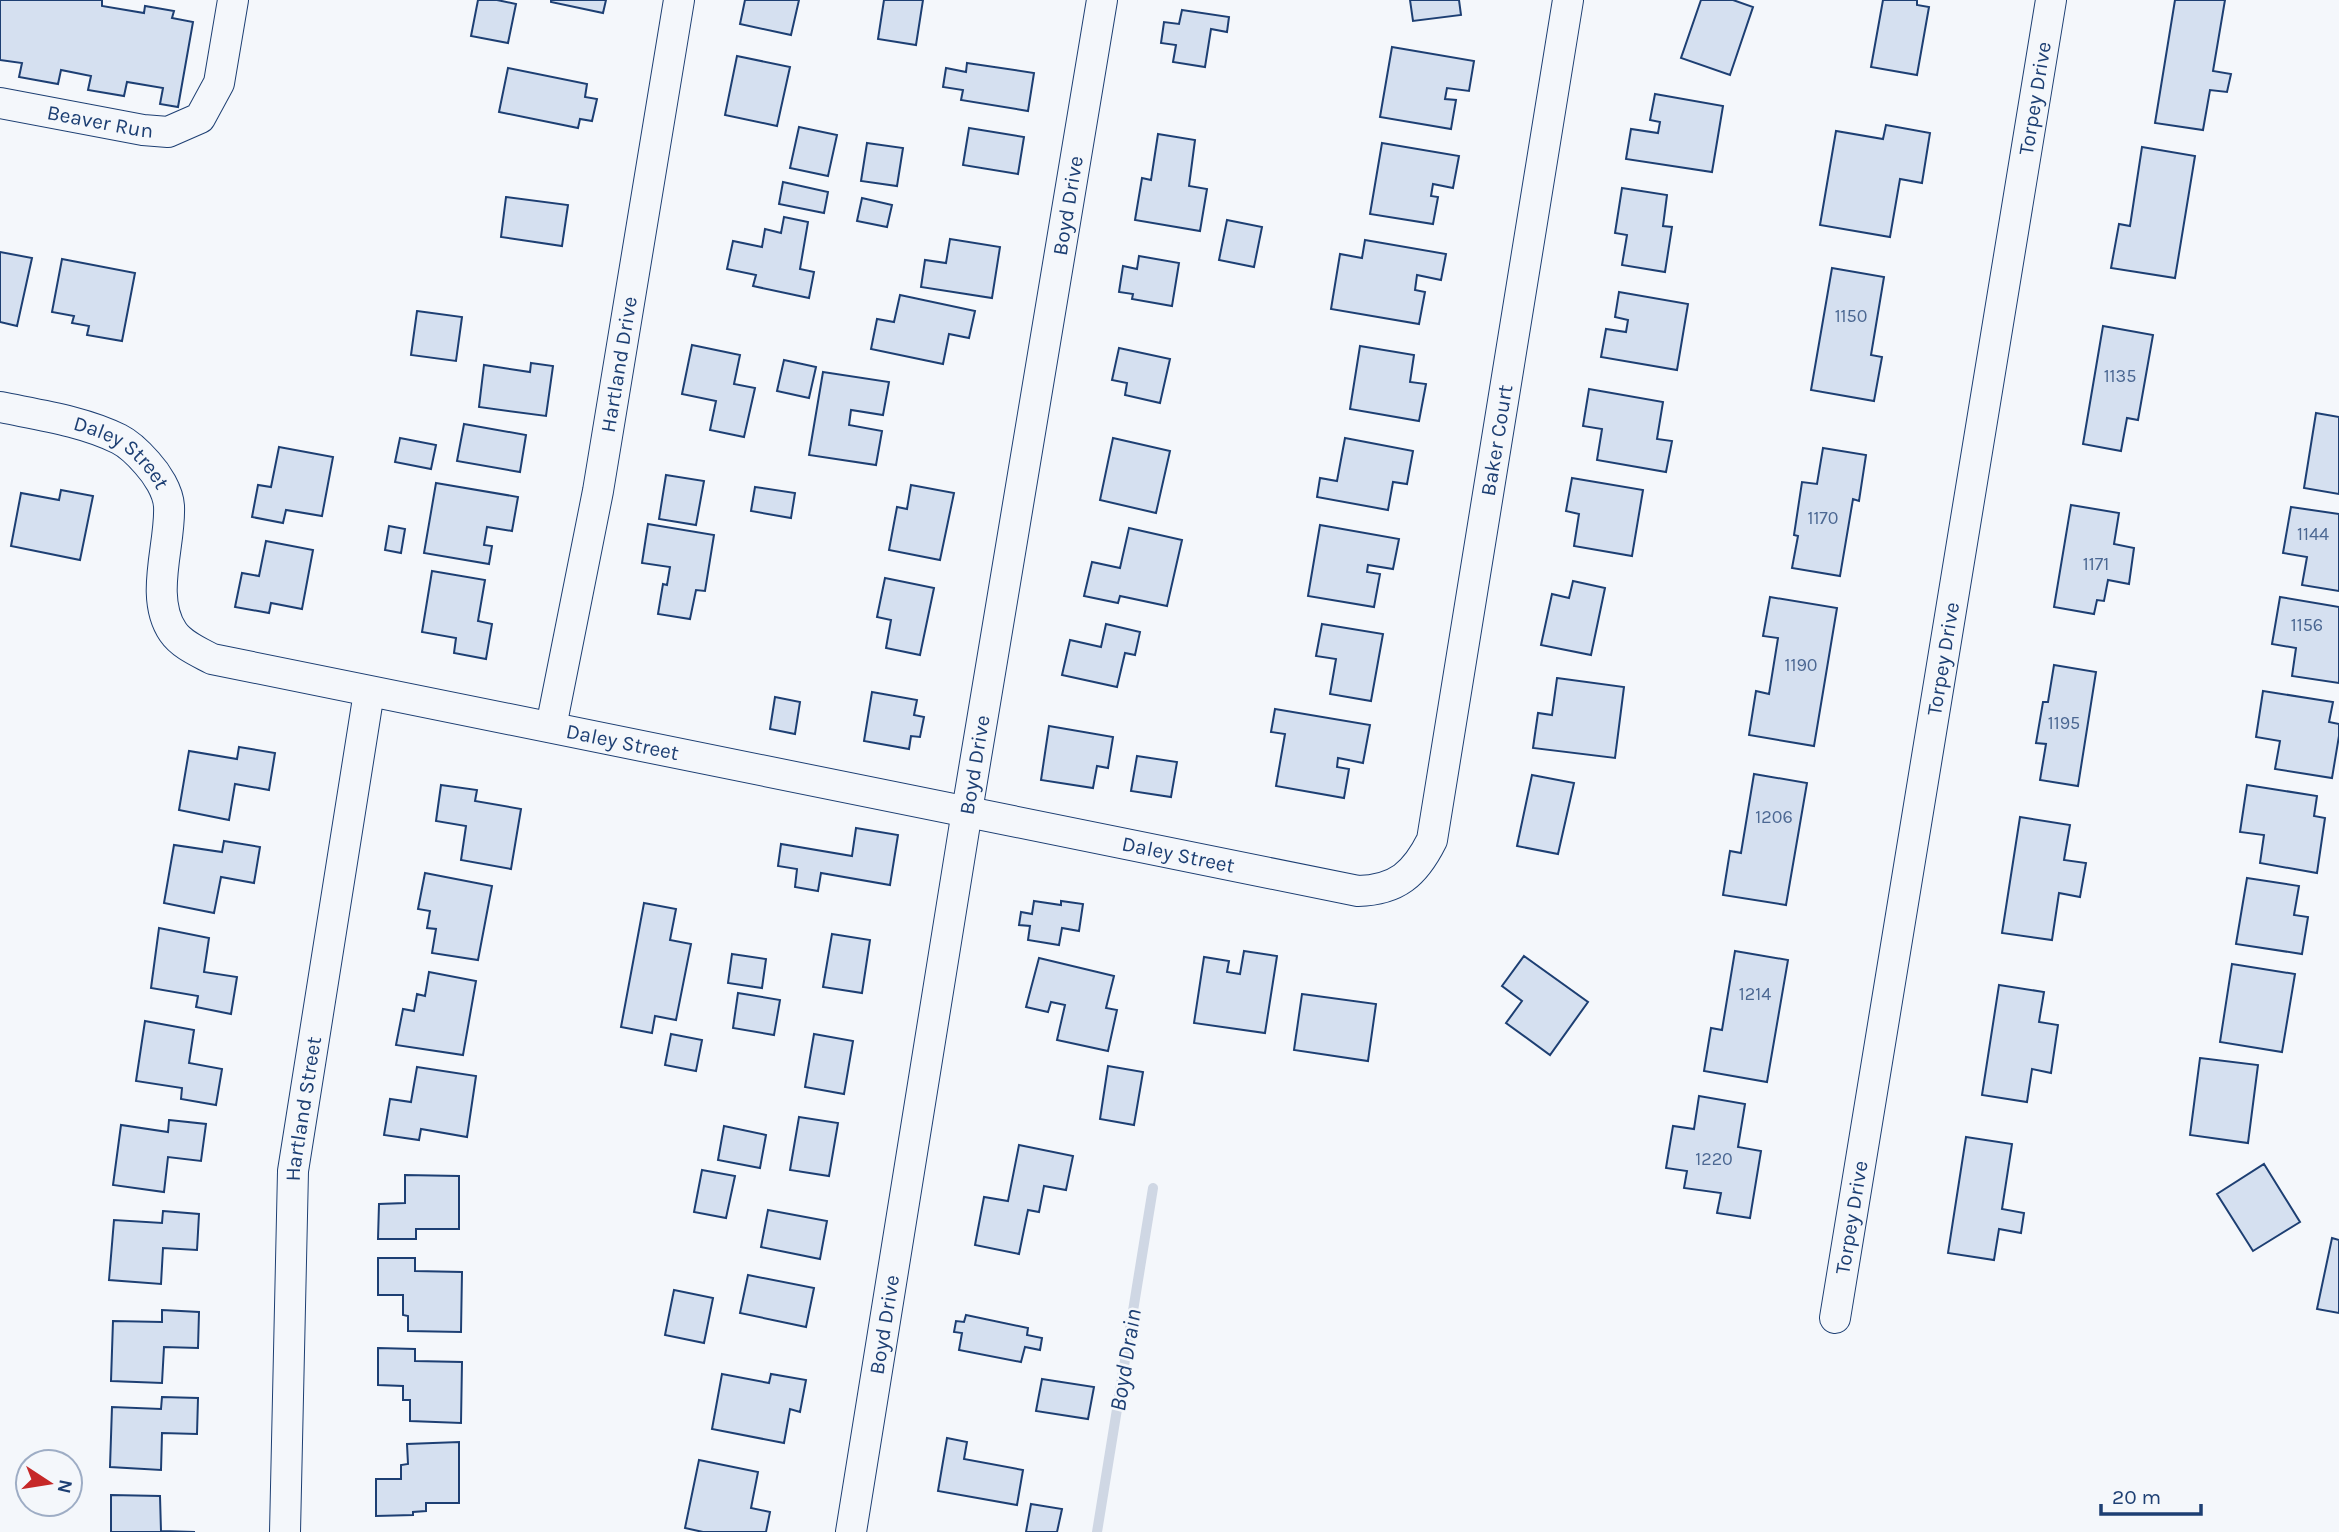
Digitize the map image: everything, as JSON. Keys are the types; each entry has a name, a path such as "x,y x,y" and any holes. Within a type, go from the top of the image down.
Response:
{"street":[{"name":"Beaver Run","path":"0,103 143,130 169,132 200,118 219,83 233,0"},
{"name":"Hartland Drive","path":"551,727 598,491 679,0"},
{"name":"Boyd Drive","path":"851,1532 1102,0"},
{"name":"Baker Court","path":"1409,874 1423,858 1432,840 1439,808 1568,0"},
{"name":"Torpey Drive","path":"1835,1318 2051,0"},
{"name":"Daley Street","path":"0,407 88,427 121,440 142,457 157,475 169,504 161,587 165,614 173,632 186,645 212,659 1358,891 1378,891 1409,874"},
{"name":"Hartland Street","path":"285,1532 293,1171 369,692"}],"building":[{"path":"0,0 102,0 102,6 144,13 145,6 174,11 172,18 193,22 178,107 160,104 163,88 127,82 124,96 88,90 91,76 61,70 58,84 19,77 22,63 0,60"},
{"path":"478,0 516,4 508,43 471,36"},
{"path":"551,0 606,0 603,13"},
{"path":"745,0 799,0 791,35 740,24"},
{"path":"884,0 923,0 916,45 878,39"},
{"path":"1410,0 1459,0 1461,15 1413,21"},
{"path":"1701,0 1733,0 1753,7 1730,75 1681,58"},
{"path":"1883,0 1917,0 1917,5 1929,7 1917,75 1871,67"},
{"path":"2175,0 2225,0 2213,71 2231,74 2227,92 2210,90 2203,130 2155,123"},
{"path":"1182,10 1229,17 1227,32 1211,29 1205,67 1173,62 1176,45 1161,43 1164,22 1179,24"},
{"path":"1392,47 1474,61 1469,91 1447,88 1445,99 1456,100 1451,129 1380,117"},
{"path":"737,56 790,67 777,126 725,115"},
{"path":"967,63 1034,73 1028,111 961,100 963,90 943,87 946,68 966,72"},
{"path":"508,68 587,84 585,97 597,99 592,121 580,119 578,128 499,112"},
{"path":"1655,94 1723,106 1712,172 1626,159 1631,129 1658,133 1660,122 1650,120"},
{"path":"1886,125 1930,133 1922,183 1900,179 1890,237 1820,225 1836,131 1883,139"},
{"path":"799,127 837,135 828,176 790,168"},
{"path":"969,128 1024,137 1018,174 963,165"},
{"path":"1158,134 1195,140 1189,186 1207,189 1200,231 1135,220 1142,178 1151,180"},
{"path":"867,143 903,148 897,186 861,181"},
{"path":"1382,143 1459,156 1453,188 1433,184 1431,196 1438,197 1433,224 1370,214"},
{"path":"2142,147 2195,156 2175,278 2111,268 2119,224 2130,226"},
{"path":"783,182 828,192 824,213 779,204"},
{"path":"1622,188 1667,195 1663,226 1672,227 1665,272 1622,265 1627,235 1615,233"},
{"path":"506,197 568,205 562,246 501,237"},
{"path":"862,198 892,205 887,227 857,221"},
{"path":"784,217 808,222 800,269 814,272 809,298 753,286 756,275 727,269 733,241 762,247 765,229 781,233"},
{"path":"1227,220 1262,227 1254,267 1219,260"},
{"path":"950,239 1000,247 992,298 921,287 925,260 946,263"},
{"path":"1365,240 1446,254 1441,280 1417,275 1415,290 1425,292 1419,324 1331,309 1340,254 1362,258"},
{"path":"0,252 32,258 17,326 0,322"},
{"path":"1139,256 1179,263 1172,306 1132,299 1133,294 1119,292 1123,266 1137,269"},
{"path":"62,259 135,273 122,341 87,335 89,326 72,323 74,316 52,312"},
{"path":"1832,268 1884,277 1871,355 1882,357 1874,401 1811,390"},
{"path":"1619,292 1688,304 1677,370 1601,357 1606,329 1626,332 1628,320 1615,317"},
{"path":"900,295 975,311 969,338 949,334 943,364 871,349 877,319 894,322"},
{"path":"417,311 462,317 456,361 411,355"},
{"path":"2103,326 2153,335 2138,420 2127,418 2121,451 2083,444"},
{"path":"692,345 740,355 734,384 755,388 744,437 710,430 716,401 682,394"},
{"path":"1360,346 1414,355 1410,382 1426,384 1419,421 1350,409"},
{"path":"1119,348 1170,359 1160,403 1125,395 1127,383 1112,380"},
{"path":"784,360 816,367 809,398 777,391"},
{"path":"531,363 553,366 546,416 479,407 484,365 530,372"},
{"path":"823,372 889,382 883,415 851,410 849,425 882,431 876,465 809,455"},
{"path":"1589,389 1663,402 1657,439 1672,441 1666,472 1597,460 1602,429 1583,426"},
{"path":"2316,413 2339,417 2339,494 2304,488"},
{"path":"464,424 526,435 520,472 457,461"},
{"path":"400,438 436,445 431,469 395,462"},
{"path":"1113,438 1170,451 1156,513 1100,500"},
{"path":"1345,438 1413,451 1407,484 1393,482 1388,510 1317,497 1320,478 1337,481"},
{"path":"279,447 333,457 322,516 286,510 283,523 252,517 258,485 271,487"},
{"path":"1823,448 1866,455 1859,501 1853,499 1840,576 1792,568 1798,536 1794,535 1802,482 1817,484"},
{"path":"666,475 704,481 696,525 659,519"},
{"path":"1572,478 1643,490 1632,556 1574,546 1579,514 1566,511"},
{"path":"436,483 518,497 512,531 487,527 484,545 492,546 489,564 424,553"},
{"path":"911,485 954,493 940,560 889,550 897,507 907,509"},
{"path":"755,487 795,493 791,518 751,511"},
{"path":"61,490 93,496 80,560 11,546 21,493 59,500"},
{"path":"2071,505 2119,513 2114,544 2134,548 2129,584 2108,580 2104,601 2097,600 2094,614 2054,607"},
{"path":"2291,507 2339,514 2339,591 2302,585 2307,557 2283,553"},
{"path":"648,524 714,535 705,591 696,590 690,619 658,614 663,584 667,585 670,567 642,563"},
{"path":"1320,525 1399,539 1393,569 1368,565 1367,572 1380,574 1374,607 1308,596"},
{"path":"389,526 405,529 401,553 385,550"},
{"path":"1129,528 1182,540 1167,606 1120,596 1118,603 1084,596 1092,562 1120,568"},
{"path":"266,541 313,550 302,609 271,603 269,613 235,607 242,573 259,576"},
{"path":"432,571 485,580 478,621 492,624 486,659 454,653 456,638 422,632"},
{"path":"885,578 934,588 920,655 886,648 891,620 877,617"},
{"path":"1573,581 1605,588 1591,655 1541,645 1552,594 1569,598"},
{"path":"1770,597 1837,608 1814,746 1749,735 1756,691 1769,694 1778,638 1763,636"},
{"path":"2280,597 2339,607 2339,683 2292,676 2296,648 2272,644"},
{"path":"1106,624 1140,632 1135,655 1125,653 1117,687 1062,675 1070,640 1101,647"},
{"path":"1322,624 1383,634 1371,701 1330,694 1336,659 1316,656"},
{"path":"2054,665 2096,672 2078,786 2040,780 2046,744 2036,743 2043,702 2048,702"},
{"path":"1557,678 1624,687 1615,758 1533,748 1538,713 1552,715"},
{"path":"2263,691 2333,702 2329,722 2339,724 2339,736 2332,778 2275,769 2280,741 2256,737"},
{"path":"872,692 917,700 914,715 924,717 920,737 911,736 909,749 864,741"},
{"path":"775,697 800,702 795,734 770,729"},
{"path":"1275,709 1370,725 1363,763 1338,758 1337,767 1349,769 1344,798 1276,786 1285,734 1271,732"},
{"path":"1049,726 1113,737 1108,768 1097,766 1093,788 1041,780"},
{"path":"239,747 275,753 269,790 235,784 229,820 179,810 189,751 237,759"},
{"path":"1137,756 1177,762 1171,797 1131,791"},
{"path":"1754,774 1807,783 1786,905 1723,895 1730,851 1741,853"},
{"path":"1532,775 1574,783 1558,854 1517,846"},
{"path":"441,785 477,790 475,801 521,809 511,869 461,860 466,826 436,821"},
{"path":"2247,785 2317,796 2314,816 2325,818 2317,873 2260,863 2264,835 2240,832"},
{"path":"2020,817 2070,825 2064,860 2086,863 2080,897 2059,893 2052,940 2002,933"},
{"path":"856,828 898,835 890,885 821,873 818,891 795,887 797,869 778,866 781,844 852,856"},
{"path":"224,841 260,847 254,883 221,877 214,913 164,903 174,845 222,852"},
{"path":"425,873 492,886 478,960 432,953 436,929 427,928 430,911 418,909"},
{"path":"2247,878 2299,886 2294,915 2308,917 2302,954 2236,944"},
{"path":"1034,901 1061,905 1061,901 1083,904 1079,931 1062,928 1059,945 1028,940 1030,926 1019,925 1021,912 1032,914"},
{"path":"644,903 676,909 670,940 691,944 676,1020 655,1016 652,1033 621,1027"},
{"path":"159,928 209,938 204,972 237,977 231,1014 196,1007 198,996 151,988"},
{"path":"832,934 870,940 862,993 823,987"},
{"path":"1244,951 1277,956 1265,1033 1194,1023 1204,957 1229,961 1227,972 1240,974"},
{"path":"1735,951 1788,960 1767,1082 1704,1071 1711,1028 1722,1030"},
{"path":"732,954 766,959 762,988 728,983"},
{"path":"1524,956 1588,1002 1550,1055 1506,1023 1522,1001 1502,986"},
{"path":"1039,958 1114,976 1106,1008 1117,1010 1108,1051 1057,1040 1065,1005 1051,1002 1048,1012 1026,1007"},
{"path":"2232,964 2295,974 2282,1052 2220,1042"},
{"path":"429,972 476,981 463,1055 396,1045 403,1009 414,1011 417,994 425,996"},
{"path":"1999,985 2044,992 2039,1022 2058,1025 2051,1073 2032,1069 2027,1102 1982,1095"},
{"path":"738,993 780,1000 774,1035 733,1028"},
{"path":"1302,994 1376,1004 1368,1061 1294,1050"},
{"path":"145,1021 194,1030 189,1063 222,1069 216,1105 181,1099 182,1088 136,1081"},
{"path":"671,1034 702,1040 696,1071 665,1065"},
{"path":"814,1034 853,1041 844,1094 805,1087"},
{"path":"2200,1058 2258,1065 2248,1143 2190,1135"},
{"path":"1108,1066 1143,1072 1134,1125 1100,1119"},
{"path":"417,1067 476,1076 467,1137 421,1129 419,1140 384,1135 390,1099 411,1102"},
{"path":"1699,1096 1745,1104 1738,1147 1761,1151 1750,1218 1717,1213 1721,1193 1684,1188 1687,1171 1666,1168 1673,1126 1694,1129"},
{"path":"799,1117 838,1123 829,1176 790,1170"},
{"path":"169,1120 206,1124 201,1161 168,1157 164,1192 113,1185 121,1125 168,1132"},
{"path":"724,1126 766,1135 760,1168 718,1160"},
{"path":"1966,1137 2012,1144 2002,1209 2024,1213 2021,1233 1999,1229 1994,1260 1948,1253"},
{"path":"1019,1145 1073,1156 1066,1190 1044,1186 1039,1212 1028,1210 1019,1254 975,1245 984,1197 1008,1201"},
{"path":"2264,1164 2300,1222 2253,1251 2217,1194"},
{"path":"702,1170 735,1176 726,1218 694,1212"},
{"path":"405,1175 459,1176 459,1229 416,1229 416,1239 378,1239 379,1204 405,1203"},
{"path":"768,1210 827,1221 820,1259 761,1247"},
{"path":"163,1211 199,1214 197,1250 163,1248 161,1284 109,1280 114,1220 162,1223"},
{"path":"2332,1238 2339,1240 2339,1313 2317,1309"},
{"path":"378,1258 415,1258 415,1271 462,1272 461,1332 408,1331 408,1316 403,1315 403,1295 378,1295"},
{"path":"748,1275 814,1288 806,1327 740,1313"},
{"path":"674,1290 713,1298 704,1343 665,1335"},
{"path":"162,1310 199,1312 198,1348 164,1347 162,1383 111,1381 113,1321 162,1322"},
{"path":"966,1315 1028,1328 1027,1335 1042,1338 1040,1350 1025,1347 1021,1362 959,1350 962,1333 954,1332 956,1321 964,1322"},
{"path":"378,1348 415,1349 415,1361 462,1362 461,1423 410,1421 410,1400 403,1400 403,1386 378,1385"},
{"path":"722,1374 769,1383 771,1374 806,1380 800,1412 790,1409 784,1443 712,1429"},
{"path":"1042,1379 1094,1387 1088,1419 1036,1411"},
{"path":"162,1397 198,1398 197,1434 162,1433 161,1470 110,1467 112,1407 161,1409"},
{"path":"947,1438 967,1442 964,1459 1023,1470 1017,1505 938,1491"},
{"path":"459,1442 459,1503 426,1503 426,1511 413,1512 413,1515 376,1516 376,1479 401,1479 401,1465 408,1464 407,1444"},
{"path":"699,1460 758,1472 751,1508 770,1512 766,1532 703,1532 685,1528"},
{"path":"111,1495 160,1496 161,1531 195,1532 111,1532"},
{"path":"1031,1504 1062,1509 1057,1532 1026,1532"}],"waterway":[{"name":"Boyd Drain","path":"1097,1532 1153,1188"}]}
